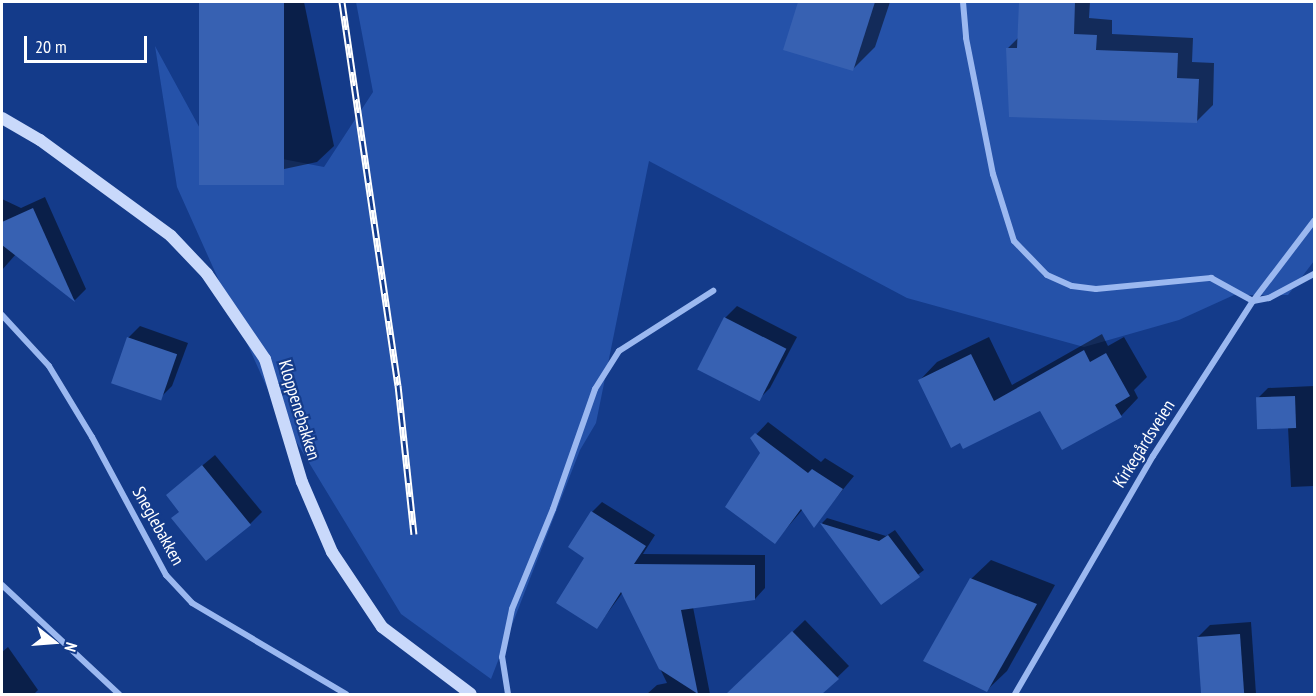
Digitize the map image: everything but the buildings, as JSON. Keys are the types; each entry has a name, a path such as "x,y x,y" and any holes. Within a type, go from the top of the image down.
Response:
{"main road":[{"name":"Kloppenebakken","path":"2,118 40,140 171,236 207,274 265,359 302,482 332,552 382,627 471,694"}],"street":[{"path":"963,2 966,38 993,174 1014,242 1047,275 1072,286 1096,289 1211,278 1253,301 1269,298 1314,274"},
{"name":"Kirkegårdsveien","path":"1015,694 1153,456 1253,301 1314,220"},
{"path":"508,694 502,657 512,609 554,509 595,389 619,351 713,291"},
{"name":"Sneglebakken","path":"2,315 49,366 92,436 166,575 192,603 346,694"},
{"path":"2,585 119,694"}],"shaded area":[{"path":"356,2 1314,2 1314,261 1288,295 1234,295 1179,320 1084,347 907,298 649,161 596,423 580,450 491,679 401,614 277,410 177,187 155,46 209,145 324,167 373,92"}],"railway":[{"path":"342,2 398,385 414,534"}]}
